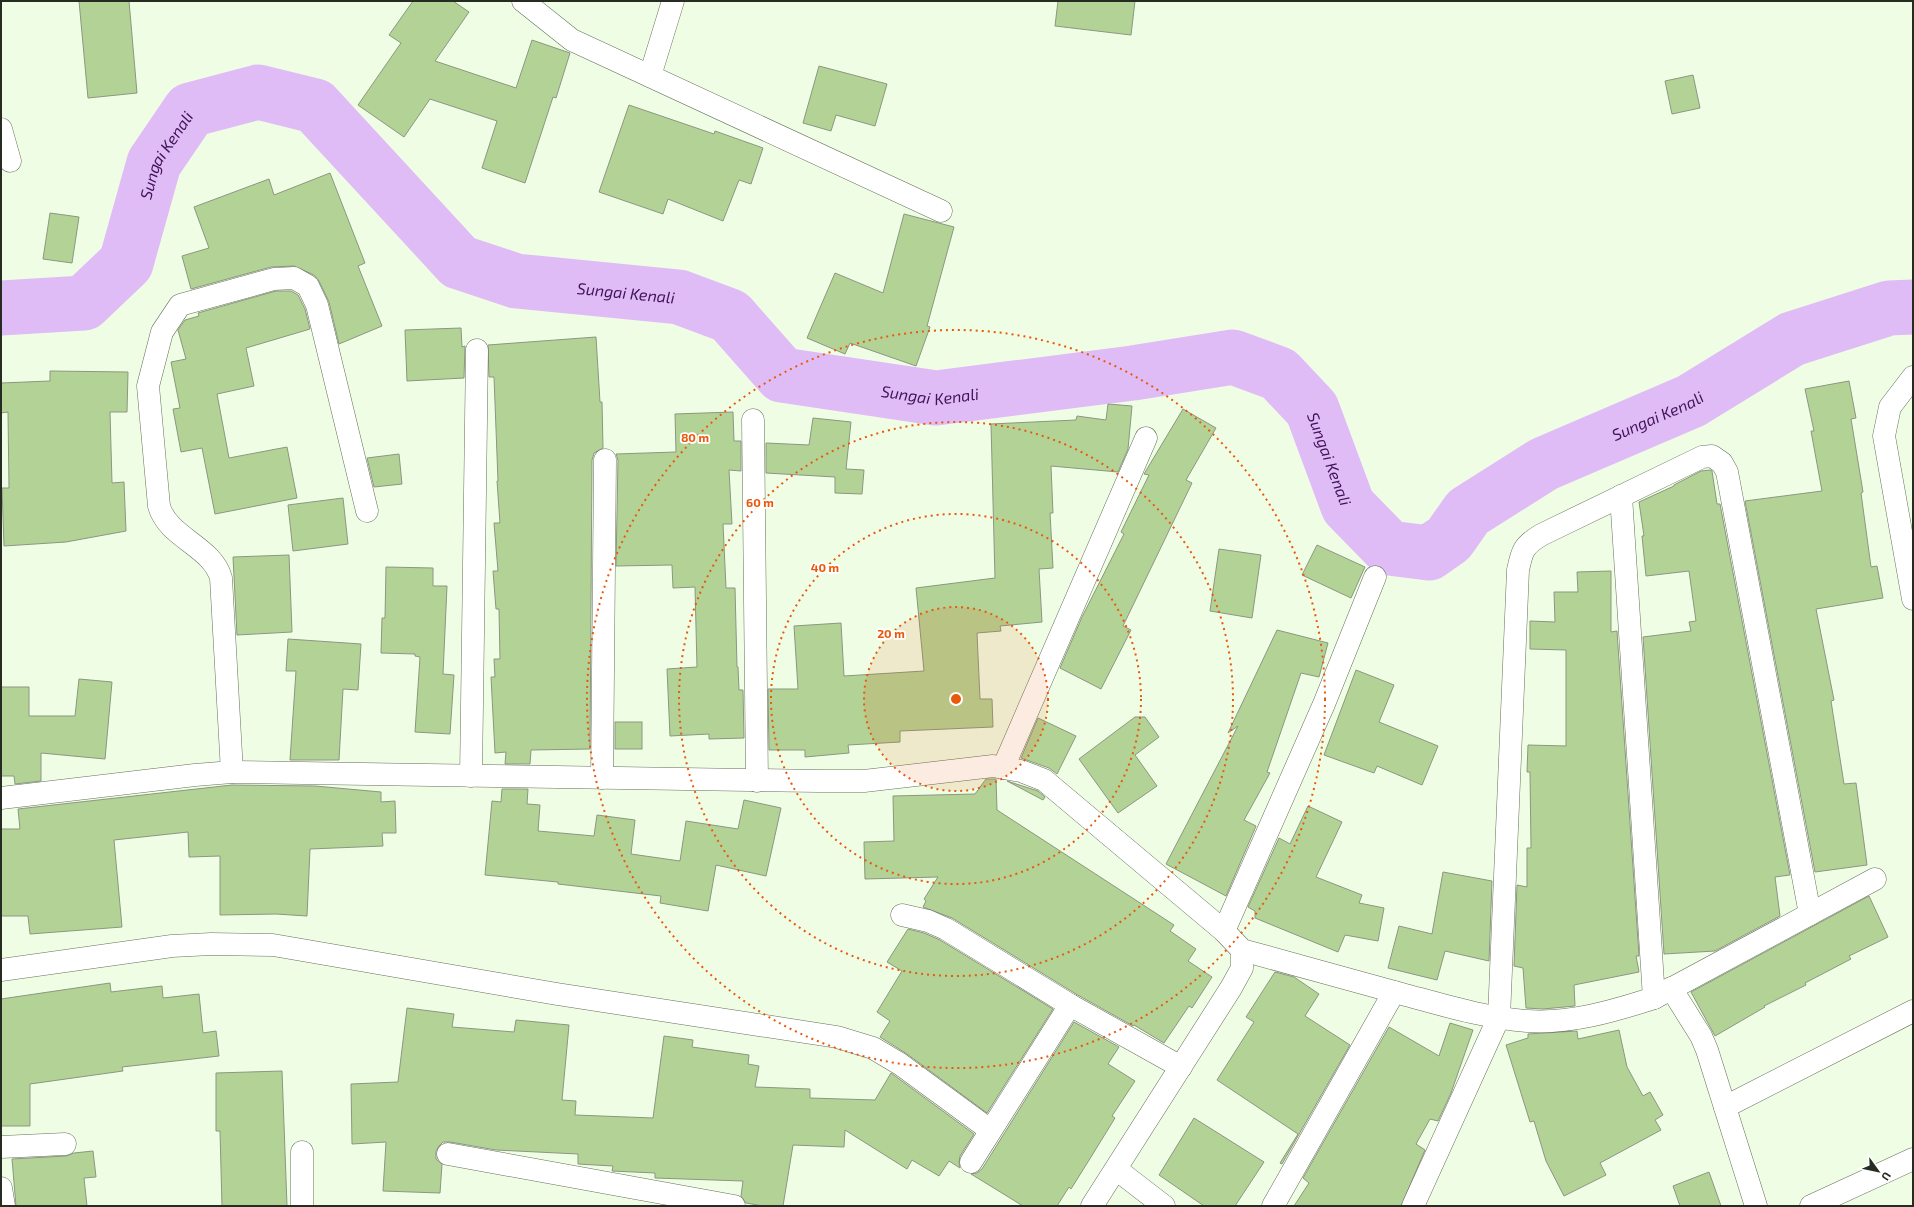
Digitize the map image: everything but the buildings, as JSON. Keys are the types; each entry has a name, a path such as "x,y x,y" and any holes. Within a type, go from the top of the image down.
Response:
{"street":[{"path":"523,1 572,40 941,211"},
{"path":"650,76 673,1"},
{"path":"1,129 10,161"},
{"path":"232,772 220,573 218,567 212,560 171,526 162,515 159,506 148,386 162,332 180,304 274,279 294,278 308,286 317,305 366,511"},
{"path":"471,776 477,350"},
{"path":"1913,377 1890,407 1884,436 1913,599"},
{"path":"752,420 757,781"},
{"path":"1004,768 1146,438"},
{"path":"1413,1206 1499,1017 1518,570 1521,552 1528,543 1541,535 1702,457 1712,456 1722,463 1727,472 1810,914"},
{"path":"602,778 605,460"},
{"path":"1621,496 1663,993 1701,1036 1756,1206"},
{"path":"1224,931 1324,704 1374,577"},
{"path":"1,798 232,772 757,781 864,781 993,766 1021,771 1044,780 1224,931 1242,950 1394,992 1499,1017 1527,1021 1588,1016 1620,1009 1663,993 1875,880"},
{"path":"902,915 928,921 946,929 1070,1005 1181,1067"},
{"path":"1,970 172,946 211,944 273,945 557,994 837,1037 873,1048 900,1064 990,1130"},
{"path":"1092,1206 1231,988 1242,968 1242,950"},
{"path":"1273,1206 1394,992"},
{"path":"971,1162 1070,1005"},
{"path":"1725,1107 1913,1011"},
{"path":"1,1148 64,1144"},
{"path":"302,1152 302,1206"},
{"path":"448,1154 734,1206"},
{"path":"1811,1206 1913,1159"},
{"path":"1116,1169 1164,1206"},
{"path":"1,1188 4,1206"}],"waterway":[{"name":"Sungai Kenali","path":"1,308 84,303 126,263 154,163 190,110 258,92 315,106 459,262 516,281 679,297 730,316 782,375 936,398 1133,373 1233,357 1279,374 1312,409 1348,506 1389,548 1429,553 1449,539 1468,512 1544,464 1691,401 1792,339 1889,308 1913,307"}]}
